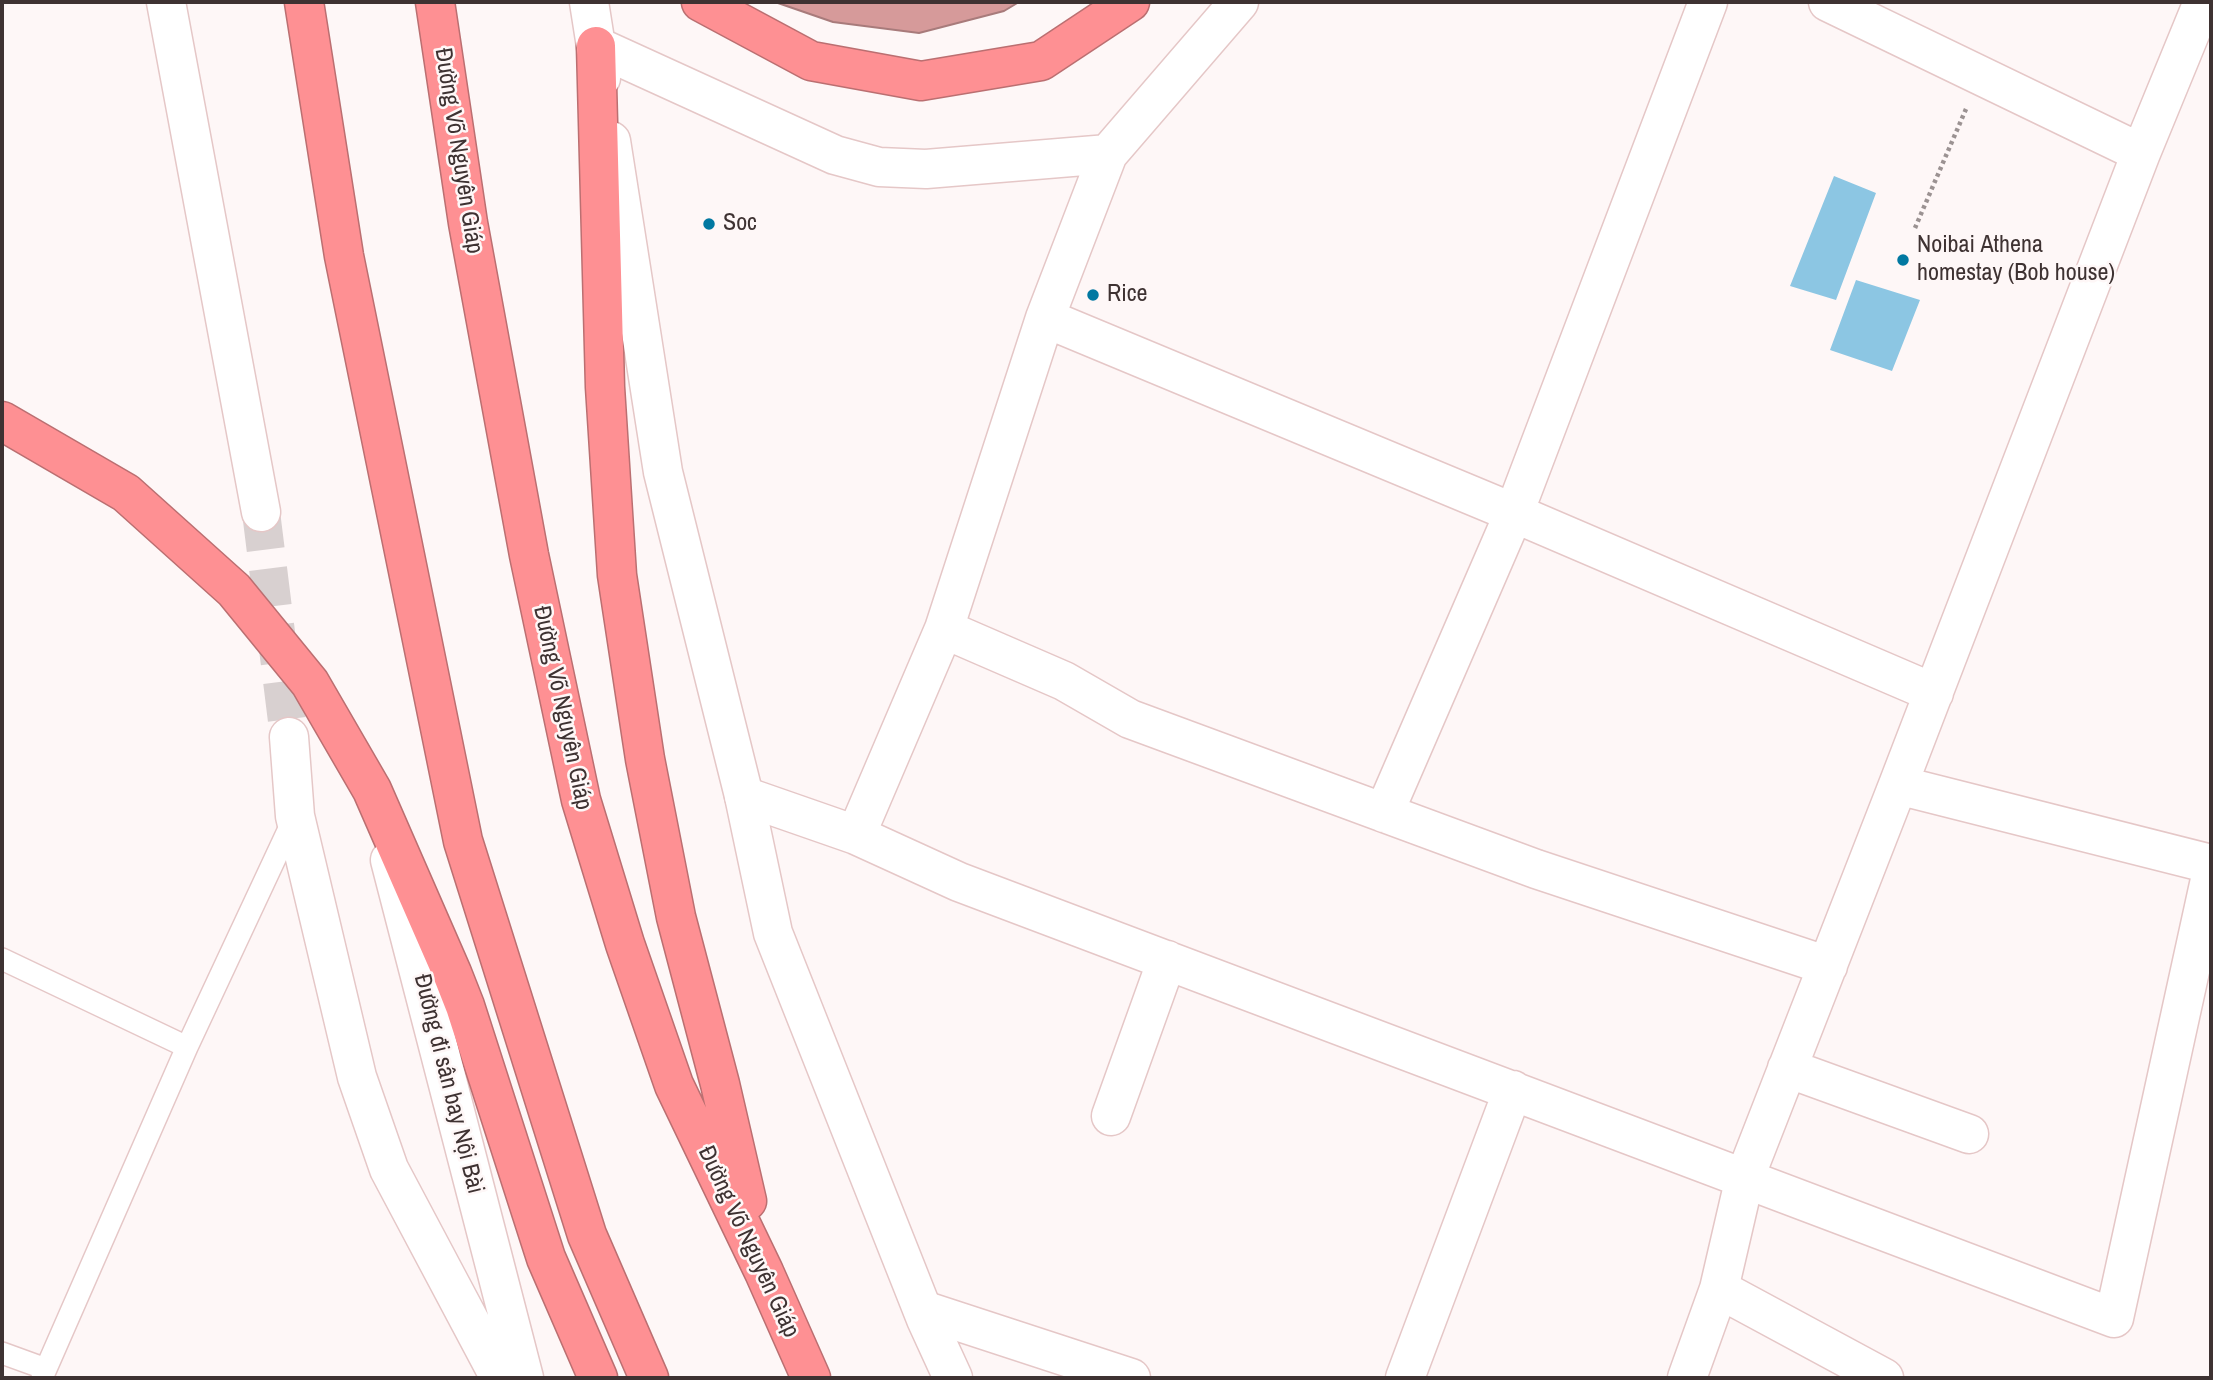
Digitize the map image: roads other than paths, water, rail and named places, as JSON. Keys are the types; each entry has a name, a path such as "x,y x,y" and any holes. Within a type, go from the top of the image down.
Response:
{"highway":[{"path":"304,2 344,256 463,841 587,1235 649,1378"},
{"name":"Đường Võ Nguyên Giáp","path":"435,2 468,223 485,316 529,555 581,800 625,944 674,1085 764,1272 811,1378"},
{"path":"701,2 811,61 921,81 1041,61 1130,2"},
{"path":"596,46 605,387 617,575 645,759 676,917 720,1084 764,1272"},
{"path":"2,421 126,493 234,590 310,683 372,790 465,1006 546,1258 598,1378"}],"street":[{"path":"166,2 261,512"},
{"path":"589,2 663,471 744,796 773,933 923,1310 953,1378"},
{"path":"856,835 944,629 1045,318 1108,154 1239,2"},
{"path":"1384,813 1514,513 1708,2"},
{"path":"1828,2 2141,153"},
{"path":"1687,1378 1719,1289 1745,1177 2141,153 2203,2"},
{"path":"596,46 835,155 879,167 926,169 1108,154"},
{"path":"1045,318 1514,513 1934,693"},
{"path":"944,629 1064,681 1130,719 1536,869 1828,966"},
{"path":"289,737 295,816 357,1077 389,1169 500,1378"},
{"path":"1898,785 2211,864"},
{"name":"Đường đi sân bay Nội Bài","path":"372,790 524,1378"},
{"path":"744,796 856,835 959,882 2114,1318 2211,875"},
{"path":"1111,1115 1167,960"},
{"path":"1787,1068 1969,1134"},
{"path":"1405,1378 1513,1090"},
{"path":"1719,1289 1884,1378"},
{"path":"923,1310 1131,1378"}],"lane":[{"path":"2,1353 44,1374 187,1046 295,816"},
{"path":"2,960 187,1046"}],"tunnel":[{"path":"261,512 289,737"}],"place":[{"name":"Soc","path":"709,224"},
{"name":"Noibai Athena homestay (Bob house)","path":"1903,260"},
{"name":"Rice","path":"1093,295"}]}
